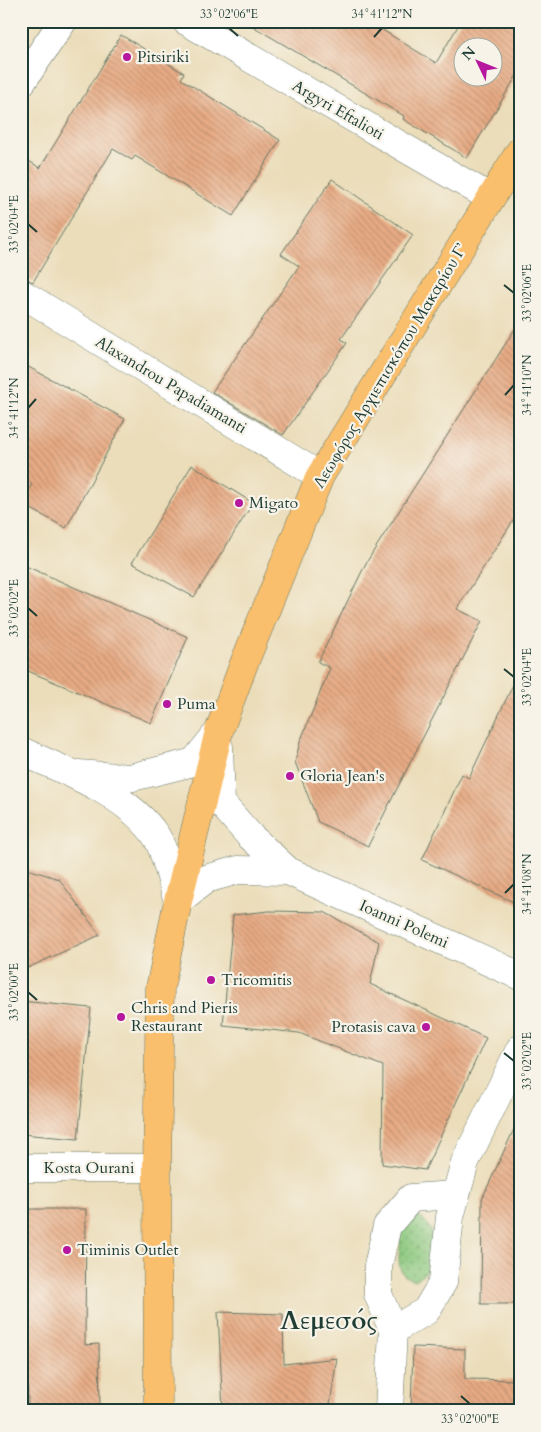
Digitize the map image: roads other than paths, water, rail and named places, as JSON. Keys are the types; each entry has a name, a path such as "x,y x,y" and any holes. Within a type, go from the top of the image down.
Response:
{"main road":[{"name":"Λεωφόρος Αρχιεπισκόπου Μακαρίου Γ’","path":"158,1411 157,1168 160,988 178,901 219,731 243,666 320,476 520,151"}],"street":[{"path":"21,83 63,21"},
{"name":"Argyri Eftalioti","path":"186,21 491,198"},
{"name":"Alaxandrou Papadiamanti","path":"21,293 320,476"},
{"path":"72,774 130,778 194,762 219,731"},
{"name":"Ioanni Polemi","path":"219,731 221,802 250,836 288,871 520,976"},
{"path":"21,751 72,774 123,802 144,820 157,837 178,901"},
{"name":"Ioanni Polemi","path":"178,901 206,878 238,870 288,871"},
{"path":"393,1330 426,1311 443,1282 454,1195 465,1162 520,1049"},
{"name":"Kosta Ourani","path":"21,1168 157,1168"},
{"path":"389,1411 393,1330 378,1294 378,1266 386,1226 411,1198 454,1195"}],"place":[{"name":"Pitsiriki","path":"127,57"},
{"name":"Migato","path":"239,503"},
{"name":"Puma","path":"167,704"},
{"name":"Gloria Jean's","path":"290,776"},
{"name":"Tricomitis","path":"211,980"},
{"name":"Chris and Pieris Restaurant","path":"121,1017"},
{"name":"Protasis cava","path":"426,1027"},
{"name":"Timinis Outlet","path":"67,1250"}],"district":[{"name":"Λεμεσός","path":"329,1320"}]}
